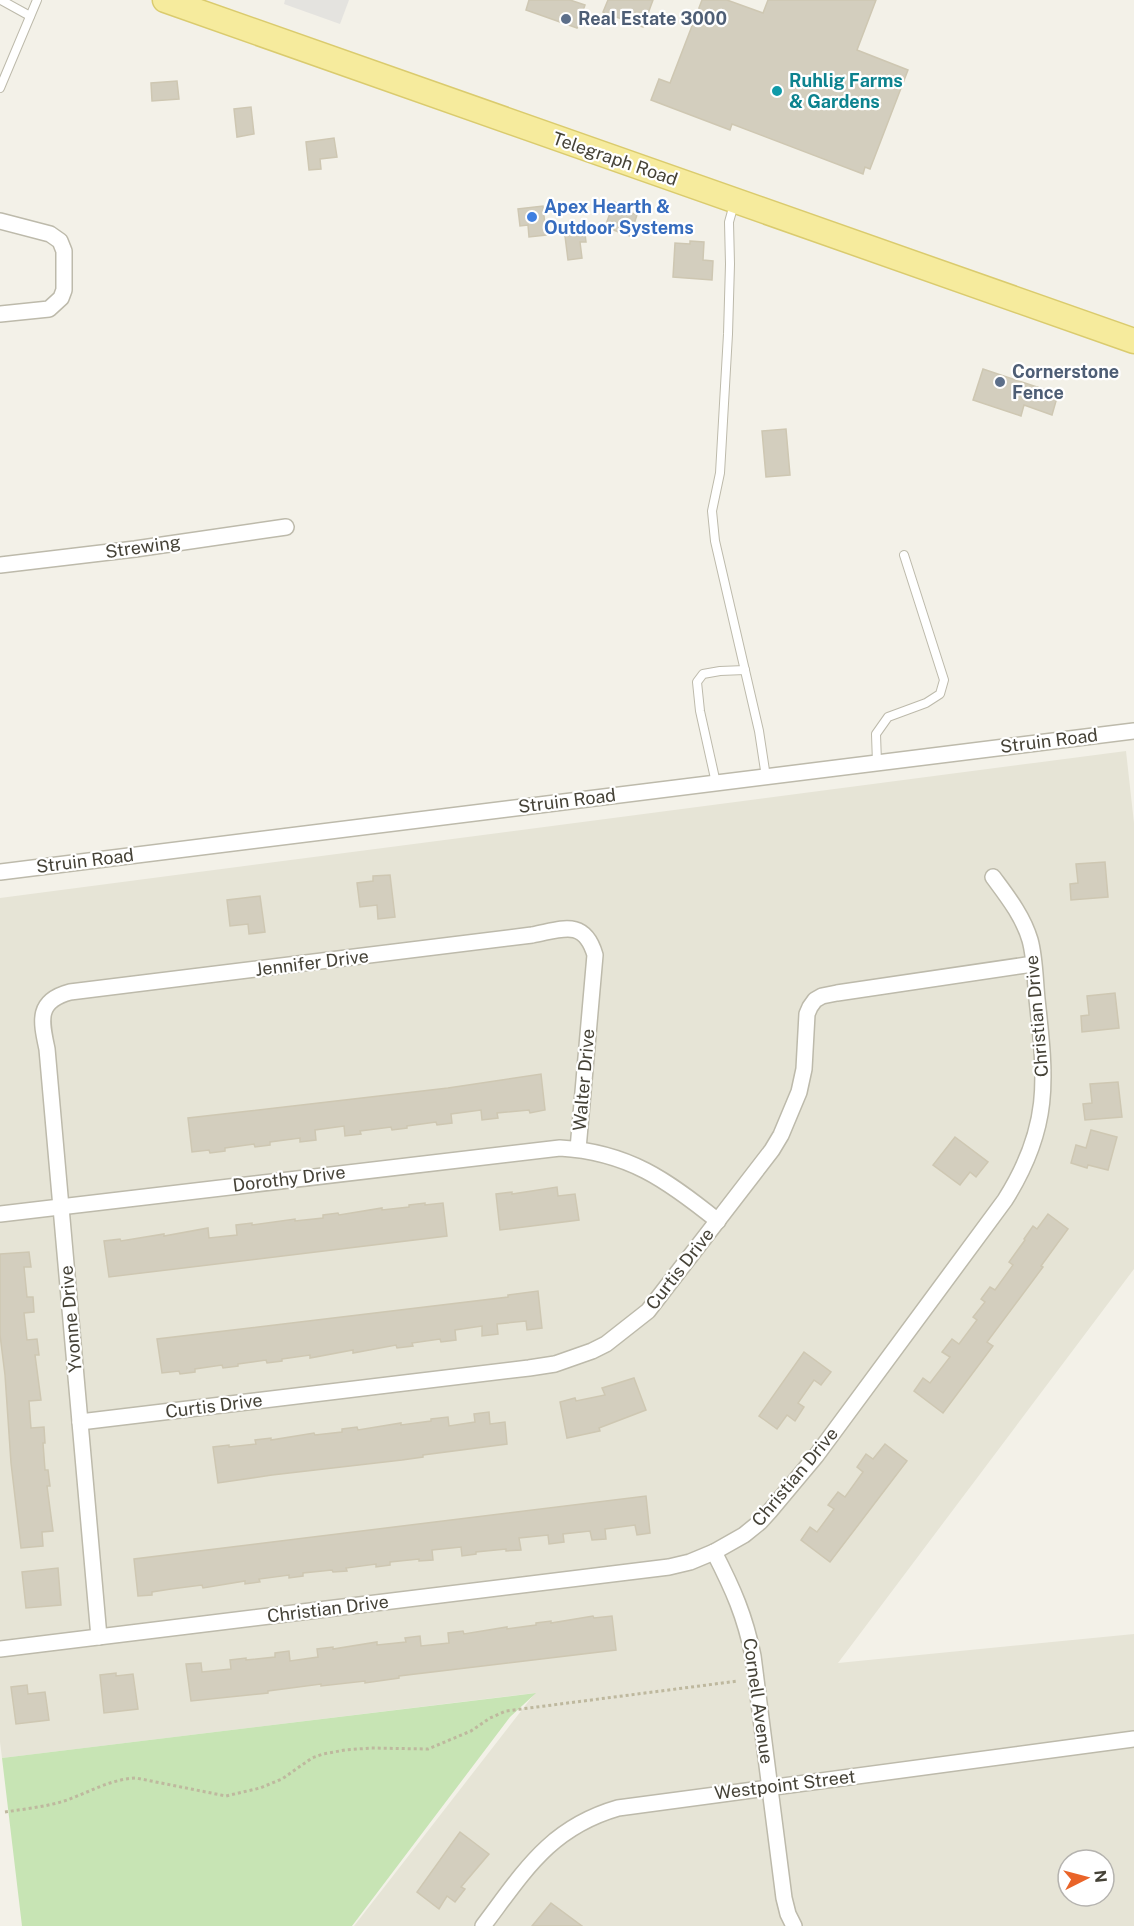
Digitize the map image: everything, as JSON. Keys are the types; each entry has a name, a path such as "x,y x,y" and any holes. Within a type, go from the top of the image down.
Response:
{"main road":[{"name":"Telegraph Road","path":"165,0 1134,341"}],"street":[{"path":"0,221 50,234 60,241 64,251 64,290 61,298 49,309 0,314"},
{"name":"Strewing","path":"0,565 135,549 286,527"},
{"name":"Struin Road","path":"0,872 1134,731"},
{"name":"Christian Drive","path":"0,1649 645,1571 690,1562 744,1535 760,1522 802,1474 1005,1200 1028,1159 1036,1136 1044,1087 1044,1058 1033,964 1030,940 1013,903 993,877"},
{"name":"Jennifer Drive","path":"48,1003 58,995 70,992 532,935 563,928 578,931"},
{"name":"Walter Drive","path":"578,931 585,935 592,944 595,955 578,1149 611,1155 641,1168 679,1190 718,1221"},
{"name":"Curtis Drive","path":"80,1422 529,1368 568,1360 606,1344 648,1311 772,1150 789,1119 799,1092 804,1069 807,1014 815,1000 837,993 1033,964"},
{"name":"Yvonne Drive","path":"48,1003 41,1023 47,1049 99,1636"},
{"name":"Dorothy Drive","path":"0,1214 543,1149 578,1149"},
{"name":"Cornell Avenue","path":"714,1552 734,1591 748,1631 784,1898 794,1926"},
{"name":"Westpoint Street","path":"483,1926 532,1861 547,1845 566,1830 603,1812 634,1805 1134,1739"}],"lane":[{"path":"1,0 30,16"},
{"path":"0,88 37,0"},
{"path":"735,200 729,222 728,334 720,473 712,511 715,541 759,731 766,777"},
{"path":"877,763 876,734 888,717 926,703 940,694 944,680 904,555"},
{"path":"716,783 700,711 697,682 703,674 745,670"}],"path":[{"path":"4,1812 65,1801 90,1790 136,1778 225,1796 260,1788 282,1779 312,1758 323,1754 371,1748 428,1749 471,1731 490,1718 506,1711 738,1681"}],"shaded area":[{"path":"285,0 349,0 340,24 284,4"},
{"path":"1126,751 1134,823 1134,1269 838,1663 1134,1634 1134,1926 354,1926 535,1693 2,1758 0,1742 0,898"}],"green space":[{"path":"536,1693 510,1717 352,1926 22,1926 2,1758"}],"building":[{"name":"Real Estate 3000","path":"529,0 570,0 585,5 577,28 526,10"},
{"path":"608,0 653,0 643,27 603,12"},
{"name":"Ruhlig Farms & Gardens","path":"702,0 727,0 763,13 768,0 876,0 857,50 908,70 870,169 865,167 863,174 732,124 730,130 651,100 659,79 670,83"},
{"path":"177,81 179,99 152,101 151,83"},
{"path":"251,107 254,134 237,137 234,109"},
{"path":"334,138 337,157 320,159 321,169 309,170 306,142"},
{"path":"614,202 626,206 624,210 637,215 630,236 605,227"},
{"name":"Apex Hearth & Outdoor Systems","path":"543,206 546,235 529,237 528,225 520,226 518,209"},
{"path":"584,226 586,242 580,242 582,258 568,260 564,228"},
{"path":"690,241 704,242 703,260 713,261 712,280 673,277 675,243 690,244"},
{"name":"Cornerstone Fence","path":"983,369 1058,394 1052,415 1024,405 1021,416 973,400"},
{"path":"786,429 790,475 766,477 762,431"},
{"path":"1105,862 1108,897 1071,900 1070,884 1078,883 1076,864"},
{"path":"390,875 395,917 378,919 377,905 360,907 357,883 373,881 373,876"},
{"path":"260,896 265,932 249,934 248,924 230,926 227,900"},
{"path":"1115,993 1119,1028 1082,1032 1081,1016 1089,1015 1087,996"},
{"path":"541,1074 545,1110 530,1113 529,1110 497,1113 498,1118 482,1120 481,1110 451,1114 452,1123 437,1125 436,1122 392,1130 391,1127 360,1131 361,1134 345,1136 344,1126 315,1130 316,1140 300,1142 300,1138 270,1142 270,1145 255,1147 254,1144 225,1148 225,1151 210,1153 209,1150 192,1152 188,1118 448,1088"},
{"path":"1118,1082 1122,1117 1085,1120 1083,1104 1092,1103 1090,1084"},
{"path":"1091,1130 1117,1137 1108,1170 1088,1165 1087,1168 1071,1163 1076,1145 1086,1148"},
{"path":"955,1137 988,1162 976,1177 970,1172 960,1185 933,1165"},
{"path":"557,1187 558,1196 575,1194 579,1220 500,1230 496,1194 512,1192 512,1194"},
{"path":"425,1203 425,1205 443,1203 447,1236 109,1277 104,1241 120,1239 121,1241 164,1234 164,1236 208,1228 209,1238 237,1235 236,1225 323,1218 323,1215 409,1207 409,1205"},
{"path":"1048,1214 1068,1229 1041,1266 1043,1267 987,1342 993,1346 943,1413 914,1391 923,1378 930,1383 950,1357 942,1352 952,1339 959,1344 977,1320 973,1317 985,1302 981,1299 990,1287 995,1290 1013,1265 1009,1262 1033,1226 1037,1229"},
{"path":"29,1252 31,1267 24,1267 27,1297 33,1297 34,1312 24,1313 27,1340 37,1339 39,1355 35,1355 41,1400 29,1401 31,1428 44,1427 45,1470 48,1470 50,1486 47,1486 53,1531 42,1532 43,1546 21,1548 0,1335 0,1254"},
{"path":"538,1291 542,1328 527,1330 526,1321 497,1324 498,1334 482,1336 482,1326 455,1330 456,1340 441,1342 440,1339 412,1343 413,1346 397,1348 396,1345 353,1353 353,1350 310,1358 310,1355 267,1363 266,1360 223,1368 222,1365 180,1374 179,1371 162,1373 157,1339 508,1297 508,1295"},
{"path":"804,1352 831,1372 821,1385 814,1380 798,1403 804,1407 795,1421 787,1415 777,1429 759,1416"},
{"path":"634,1378 646,1410 599,1428 600,1431 567,1438 560,1402 605,1395 602,1388"},
{"path":"489,1412 490,1424 505,1422 507,1444 402,1460 218,1483 213,1447 256,1444 255,1440 342,1432 342,1429 357,1427 358,1430 401,1423 401,1425 448,1417 449,1426 475,1422 474,1414"},
{"path":"885,1444 907,1461 830,1562 801,1540 810,1527 817,1532 834,1509 828,1505 838,1492 845,1497 863,1472 857,1467 866,1454 873,1459"},
{"path":"646,1496 650,1533 637,1535 635,1525 605,1529 606,1539 592,1540 590,1531 563,1534 564,1542 549,1544 548,1535 519,1538 521,1550 476,1552 476,1554 462,1556 461,1547 432,1550 433,1560 390,1562 390,1565 376,1567 376,1564 346,1568 347,1571 303,1573 303,1576 289,1578 289,1575 259,1579 260,1582 245,1584 245,1581 203,1588 202,1585 138,1596 134,1559"},
{"path":"58,1568 61,1605 26,1608 22,1572"},
{"path":"593,1616 594,1618 612,1616 616,1650 399,1676 399,1678 365,1683 365,1681 321,1686 321,1684 268,1691 268,1693 191,1701 186,1664 201,1663 202,1672 231,1669 230,1660 275,1657 275,1653 289,1651 290,1661 318,1657 317,1649 333,1647 333,1649 377,1642 377,1645 406,1642 405,1638 420,1636 421,1646 449,1643 448,1633 463,1631 464,1634 507,1627 507,1629"},
{"path":"116,1673 116,1676 133,1674 138,1709 104,1713 100,1675"},
{"path":"27,1685 28,1694 45,1692 49,1720 16,1724 11,1687"},
{"path":"460,1832 489,1854 461,1887 465,1889 455,1902 447,1896 439,1909 417,1892"},
{"path":"551,1903 582,1926 532,1926"}],"place":[{"name":"Real Estate 3000","path":"566,19"},
{"name":"Ruhlig Farms & Gardens","path":"777,91"},
{"name":"Apex Hearth & Outdoor Systems","path":"532,217"},
{"name":"Cornerstone Fence","path":"1000,382"}]}
